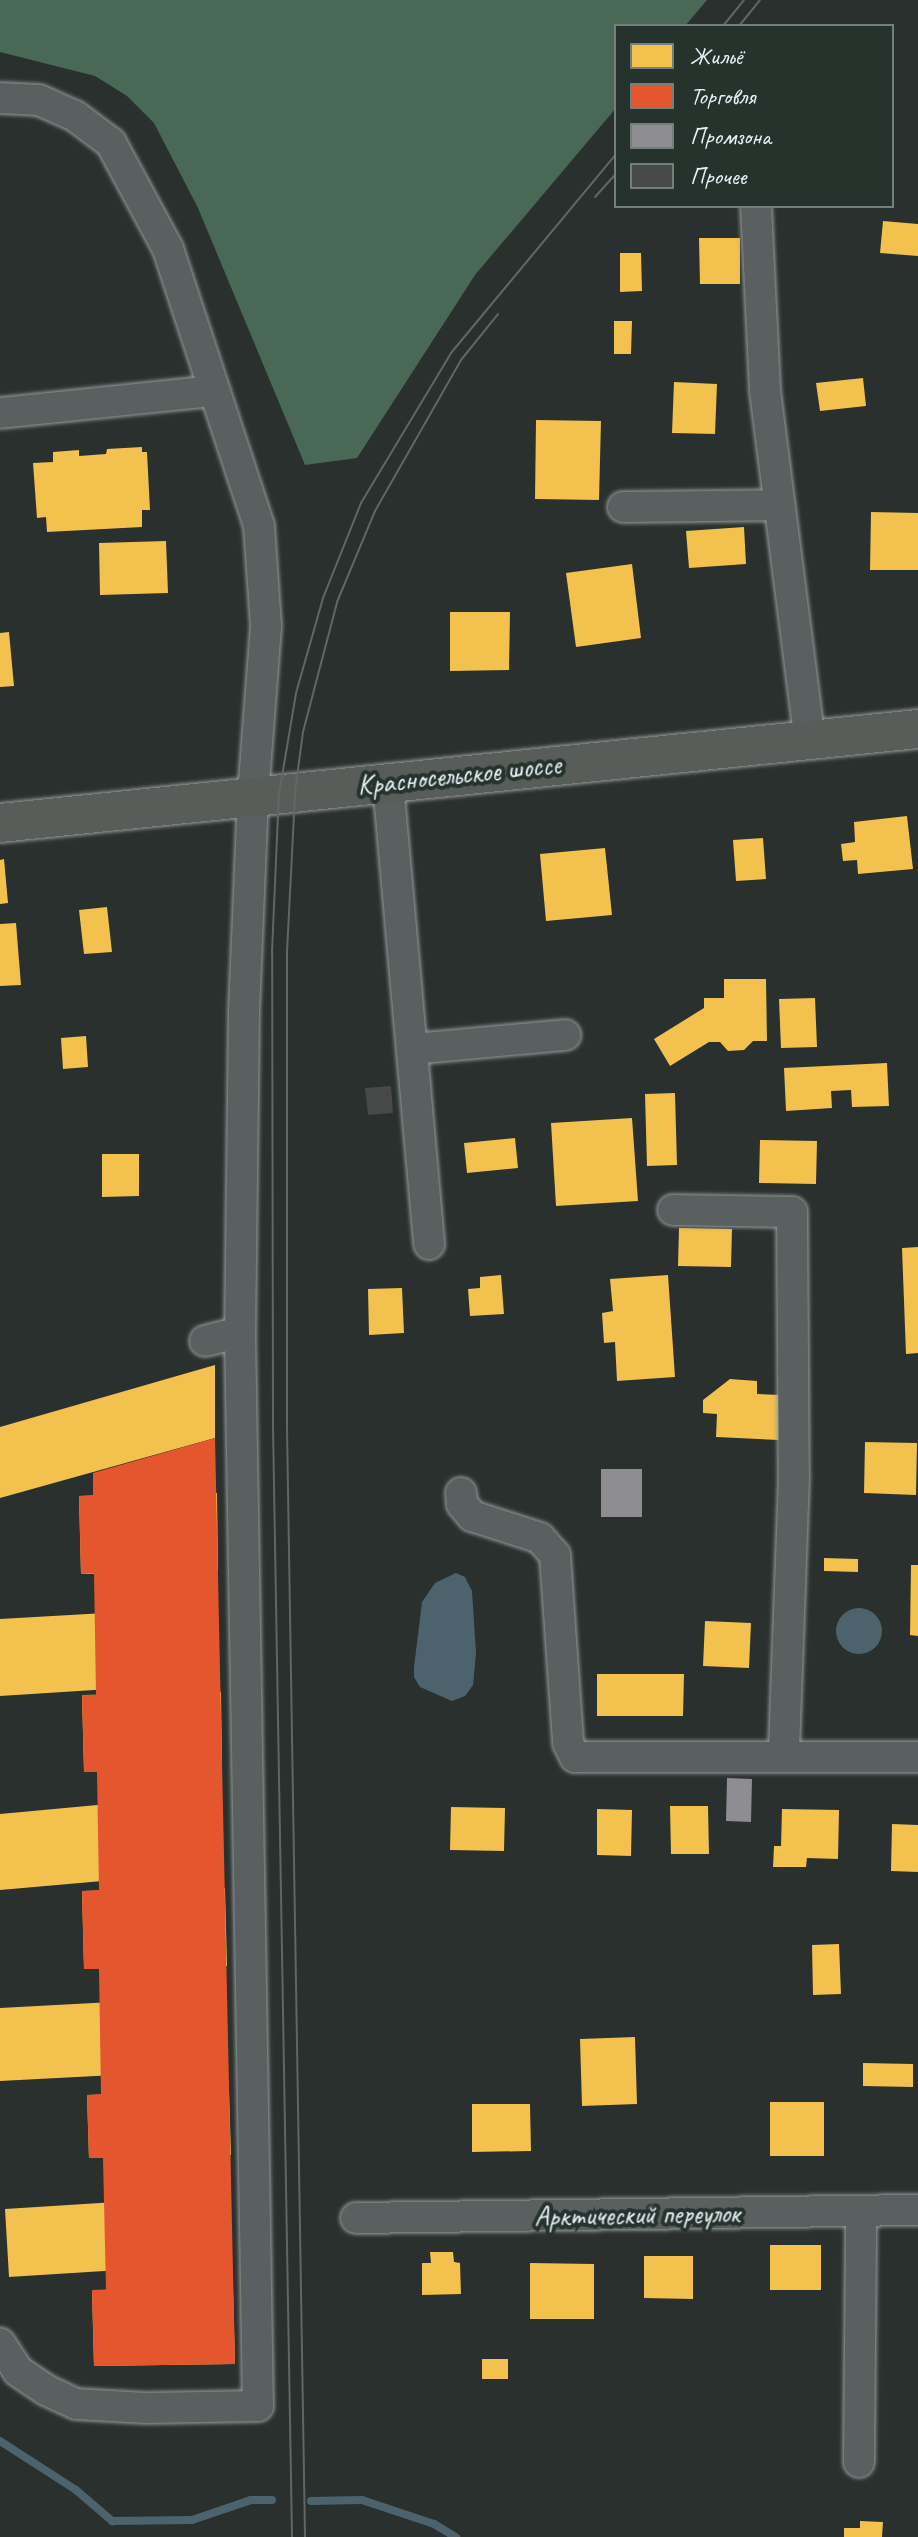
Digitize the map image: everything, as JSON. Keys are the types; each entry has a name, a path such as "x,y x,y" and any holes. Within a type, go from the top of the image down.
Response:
{"main road":[{"name":"Красносельское шоссе","path":"0,823 918,729"}],"street":[{"path":"0,98 39,100 75,116 111,143 168,249 259,526 266,626 253,796 244,1028 240,1332 258,2406 146,2408 76,2404 46,2390 18,2371 0,2343"},
{"path":"756,208 765,391 810,740"},
{"path":"0,413 214,391"},
{"path":"623,507 778,505"},
{"path":"388,783 429,1244"},
{"path":"412,1049 565,1035"},
{"path":"673,1210 792,1212 794,1477 784,1755"},
{"path":"205,1341 240,1332"},
{"path":"461,1493 462,1504 472,1516 540,1538 555,1555 568,1743 575,1757 918,1757"},
{"name":"Арктический переулок","path":"356,2218 918,2210"},
{"path":"859,2462 861,2211"}],"green space":[{"path":"0,0 707,0 687,24 614,24 614,110 475,275 357,458 305,465 198,208 154,123 127,96 95,76 0,52"}],"water":[{"path":"456,1573 465,1577 472,1591 476,1653 473,1685 465,1696 452,1701 420,1687 414,1677 414,1667 422,1602 435,1583"},
{"path":"859,1608 875,1615 882,1631 875,1647 859,1654 843,1647 836,1631 843,1615"}],"building: Жильё":[{"path":"883,221 918,224 918,256 880,253"},
{"path":"699,238 740,238 740,284 700,284"},
{"path":"620,253 641,253 642,291 620,292"},
{"path":"614,321 632,321 631,354 614,354"},
{"path":"863,378 866,406 820,411 816,383"},
{"path":"674,382 717,384 715,434 672,433"},
{"path":"536,420 601,421 599,500 535,499"},
{"path":"142,447 142,452 147,452 150,510 142,510 142,527 47,532 46,517 37,518 33,463 53,462 53,452 79,450 79,456 106,454 107,449"},
{"path":"871,512 918,513 918,570 870,570"},
{"path":"744,527 746,564 689,568 686,531"},
{"path":"166,541 168,593 100,595 99,543"},
{"path":"632,564 641,638 576,647 566,573"},
{"path":"450,612 510,612 509,670 450,671"},
{"path":"9,632 14,686 0,687 0,633"},
{"path":"907,816 913,869 858,874 857,860 843,861 841,844 855,842 854,822"},
{"path":"763,838 766,879 736,881 733,840"},
{"path":"605,848 612,915 546,921 540,854"},
{"path":"4,859 8,903 0,904 0,860"},
{"path":"107,907 112,952 84,954 79,910"},
{"path":"16,923 21,985 0,986 0,924"},
{"path":"724,979 766,979 767,1041 753,1041 744,1050 728,1051 720,1042 709,1042 670,1066 654,1039 704,1008 704,998 724,998"},
{"path":"815,998 817,1047 781,1048 779,999"},
{"path":"86,1036 88,1067 63,1069 61,1038"},
{"path":"887,1063 889,1106 852,1107 851,1090 831,1091 832,1108 786,1111 784,1068"},
{"path":"675,1093 677,1165 647,1166 645,1094"},
{"path":"632,1118 638,1201 556,1206 551,1123"},
{"path":"515,1138 518,1168 467,1173 464,1143"},
{"path":"760,1140 817,1141 816,1184 759,1183"},
{"path":"102,1154 139,1154 139,1196 102,1197"},
{"path":"679,1228 732,1229 731,1267 678,1266"},
{"path":"918,1247 918,1353 906,1354 902,1248"},
{"path":"501,1275 504,1314 470,1316 468,1289 480,1288 480,1277"},
{"path":"668,1275 675,1377 617,1381 615,1342 604,1343 602,1313 613,1311 610,1279"},
{"path":"402,1288 404,1333 369,1335 368,1289"},
{"path":"215,1365 215,1438 0,1498 0,1427"},
{"path":"730,1379 757,1381 757,1394 780,1395 779,1440 716,1437 717,1414 703,1413 703,1400"},
{"path":"865,1442 917,1443 916,1495 864,1493"},
{"path":"217,1493 218,1571 81,1574 79,1496"},
{"path":"824,1558 858,1559 858,1572 824,1571"},
{"path":"911,1565 918,1565 918,1636 910,1635"},
{"path":"105,1613 106,1624 119,1623 121,1659 108,1660 110,1689 0,1696 0,1619"},
{"path":"705,1621 751,1623 749,1668 703,1666"},
{"path":"597,1674 684,1674 683,1716 597,1716"},
{"path":"221,1692 222,1769 84,1772 82,1695"},
{"path":"108,1804 109,1817 122,1816 125,1853 112,1854 114,1880 0,1890 0,1814"},
{"path":"670,1806 708,1806 709,1854 671,1854"},
{"path":"451,1807 505,1808 504,1851 450,1850"},
{"path":"597,1809 632,1810 631,1856 597,1855"},
{"path":"782,1809 839,1810 838,1859 807,1858 806,1867 773,1867 774,1846 781,1846"},
{"path":"892,1824 918,1825 918,1872 891,1871"},
{"path":"225,1888 227,1966 84,1969 82,1891"},
{"path":"839,1944 841,1994 813,1995 812,1945"},
{"path":"112,2002 113,2013 127,2012 128,2046 114,2047 115,2075 0,2081 0,2008"},
{"path":"635,2037 637,2104 582,2106 580,2039"},
{"path":"863,2063 913,2064 913,2087 863,2086"},
{"path":"229,2092 231,2155 89,2158 87,2095"},
{"path":"770,2102 824,2102 824,2156 770,2156"},
{"path":"472,2104 530,2104 531,2151 472,2152"},
{"path":"116,2202 117,2211 132,2210 134,2247 119,2247 120,2270 9,2277 5,2209"},
{"path":"770,2245 821,2245 821,2290 770,2290"},
{"path":"430,2252 453,2252 454,2262 460,2263 461,2294 422,2295 422,2263 431,2263"},
{"path":"644,2256 693,2256 693,2299 644,2298"},
{"path":"530,2263 594,2264 594,2319 530,2319"},
{"path":"233,2287 235,2364 94,2366 92,2290"},
{"path":"482,2359 508,2359 508,2379 482,2379"},
{"path":"860,2521 883,2522 882,2537 844,2537 844,2528 860,2528"}],"building: Торговля":[{"path":"215,1438 235,2364 94,2366 92,2290 106,2290 103,2158 89,2158 87,2095 101,2094 99,1969 84,1969 82,1891 99,1890 97,1772 84,1772 82,1695 96,1695 94,1573 81,1574 79,1496 93,1495 93,1473"}],"building: Промзона":[{"path":"601,1469 642,1469 642,1517 601,1517"},
{"path":"727,1778 752,1779 751,1822 726,1821"}],"building: Прочее":[{"path":"391,1086 393,1113 368,1115 365,1088"}],"waterway":[{"path":"0,2441 76,2490 112,2521 192,2520 251,2500 272,2500"},
{"path":"311,2501 362,2500 434,2524 456,2537"}],"tram line":[{"path":"725,24 744,0"},
{"path":"741,24 760,0"},
{"path":"292,2537 273,1430 272,952 279,794 296,693 323,598 361,503 451,353 614,156"},
{"path":"595,197 614,176"},
{"path":"305,2537 287,1430 287,952 295,792 303,732 337,602 375,511 461,360 498,314"}]}
